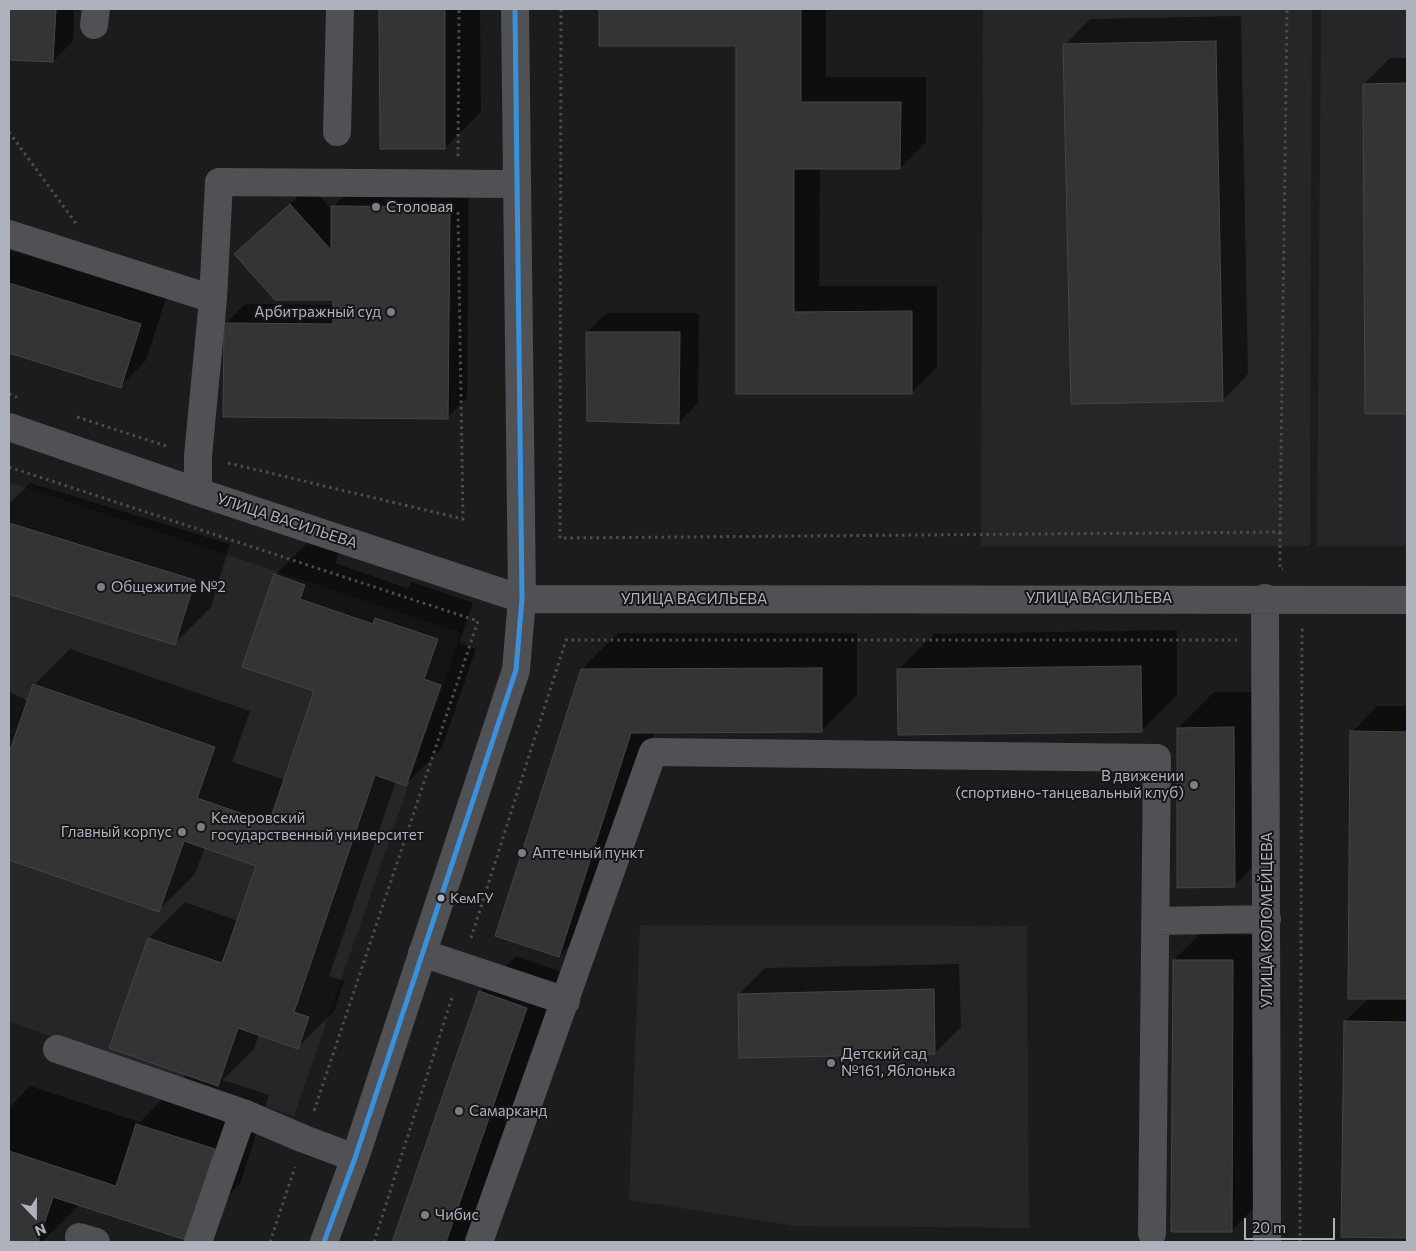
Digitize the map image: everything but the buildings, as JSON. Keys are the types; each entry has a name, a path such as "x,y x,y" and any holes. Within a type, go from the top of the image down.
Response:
{"street":[{"path":"337,132 340,9"},
{"path":"324,1242 355,1158 516,670 522,599 515,9"},
{"path":"198,492 198,456 213,299 219,182 517,184"},
{"path":"9,234 105,263 213,299"},
{"name":"УЛИЦА ВАСИЛЬЕВА","path":"9,427 198,492 522,599 1265,598 1407,600"},
{"name":"УЛИЦА КОЛОМЕЙЦЕВА","path":"1265,598 1267,1242"},
{"path":"479,1242 653,752 1157,758 1152,1233"},
{"path":"1155,921 1267,919"},
{"path":"422,953 566,1001"},
{"path":"57,1050 242,1113 355,1158"},
{"path":"198,1242 242,1113"}],"path":[{"path":"75,416 198,456 463,519 458,183 459,9"},
{"path":"560,9 560,538 1280,532"},
{"path":"1287,9 1280,569 1288,569"},
{"path":"9,132 105,263"},
{"path":"9,394 18,397"},
{"path":"9,467 478,621 270,1242"},
{"path":"1300,1242 1302,630 1311,630"},
{"path":"566,640 1246,640"}],"shaded area":[{"path":"983,9 1312,9 1310,546 981,546"},
{"path":"1321,9 1407,9 1407,546 1317,546"},
{"name":"Кемеровский государственный университет","path":"9,482 461,633 294,1116 9,1022"},
{"name":"Детский сад №161, Яблонька","path":"640,925 1027,926 1029,1228 796,1226 629,1200"}],"transit line":[{"path":"324,1242 355,1158 516,670 522,599 515,9"}],"place":[{"name":"Столовая","path":"376,207"},
{"name":"Арбитражный суд","path":"391,312"},
{"name":"Общежитие №2","path":"101,587"},
{"name":"В движении (спортивно-танцевальный клуб)","path":"1194,785"},
{"name":"Кемеровский государственный университет","path":"201,827"},
{"name":"Главный корпус","path":"182,832"},
{"name":"Аптечный пункт","path":"522,853"},
{"name":"КемГУ","path":"441,898"},
{"name":"Детский сад №161, Яблонька","path":"831,1063"},
{"name":"Самарканд","path":"459,1111"},
{"name":"Чибис","path":"425,1215"}]}
